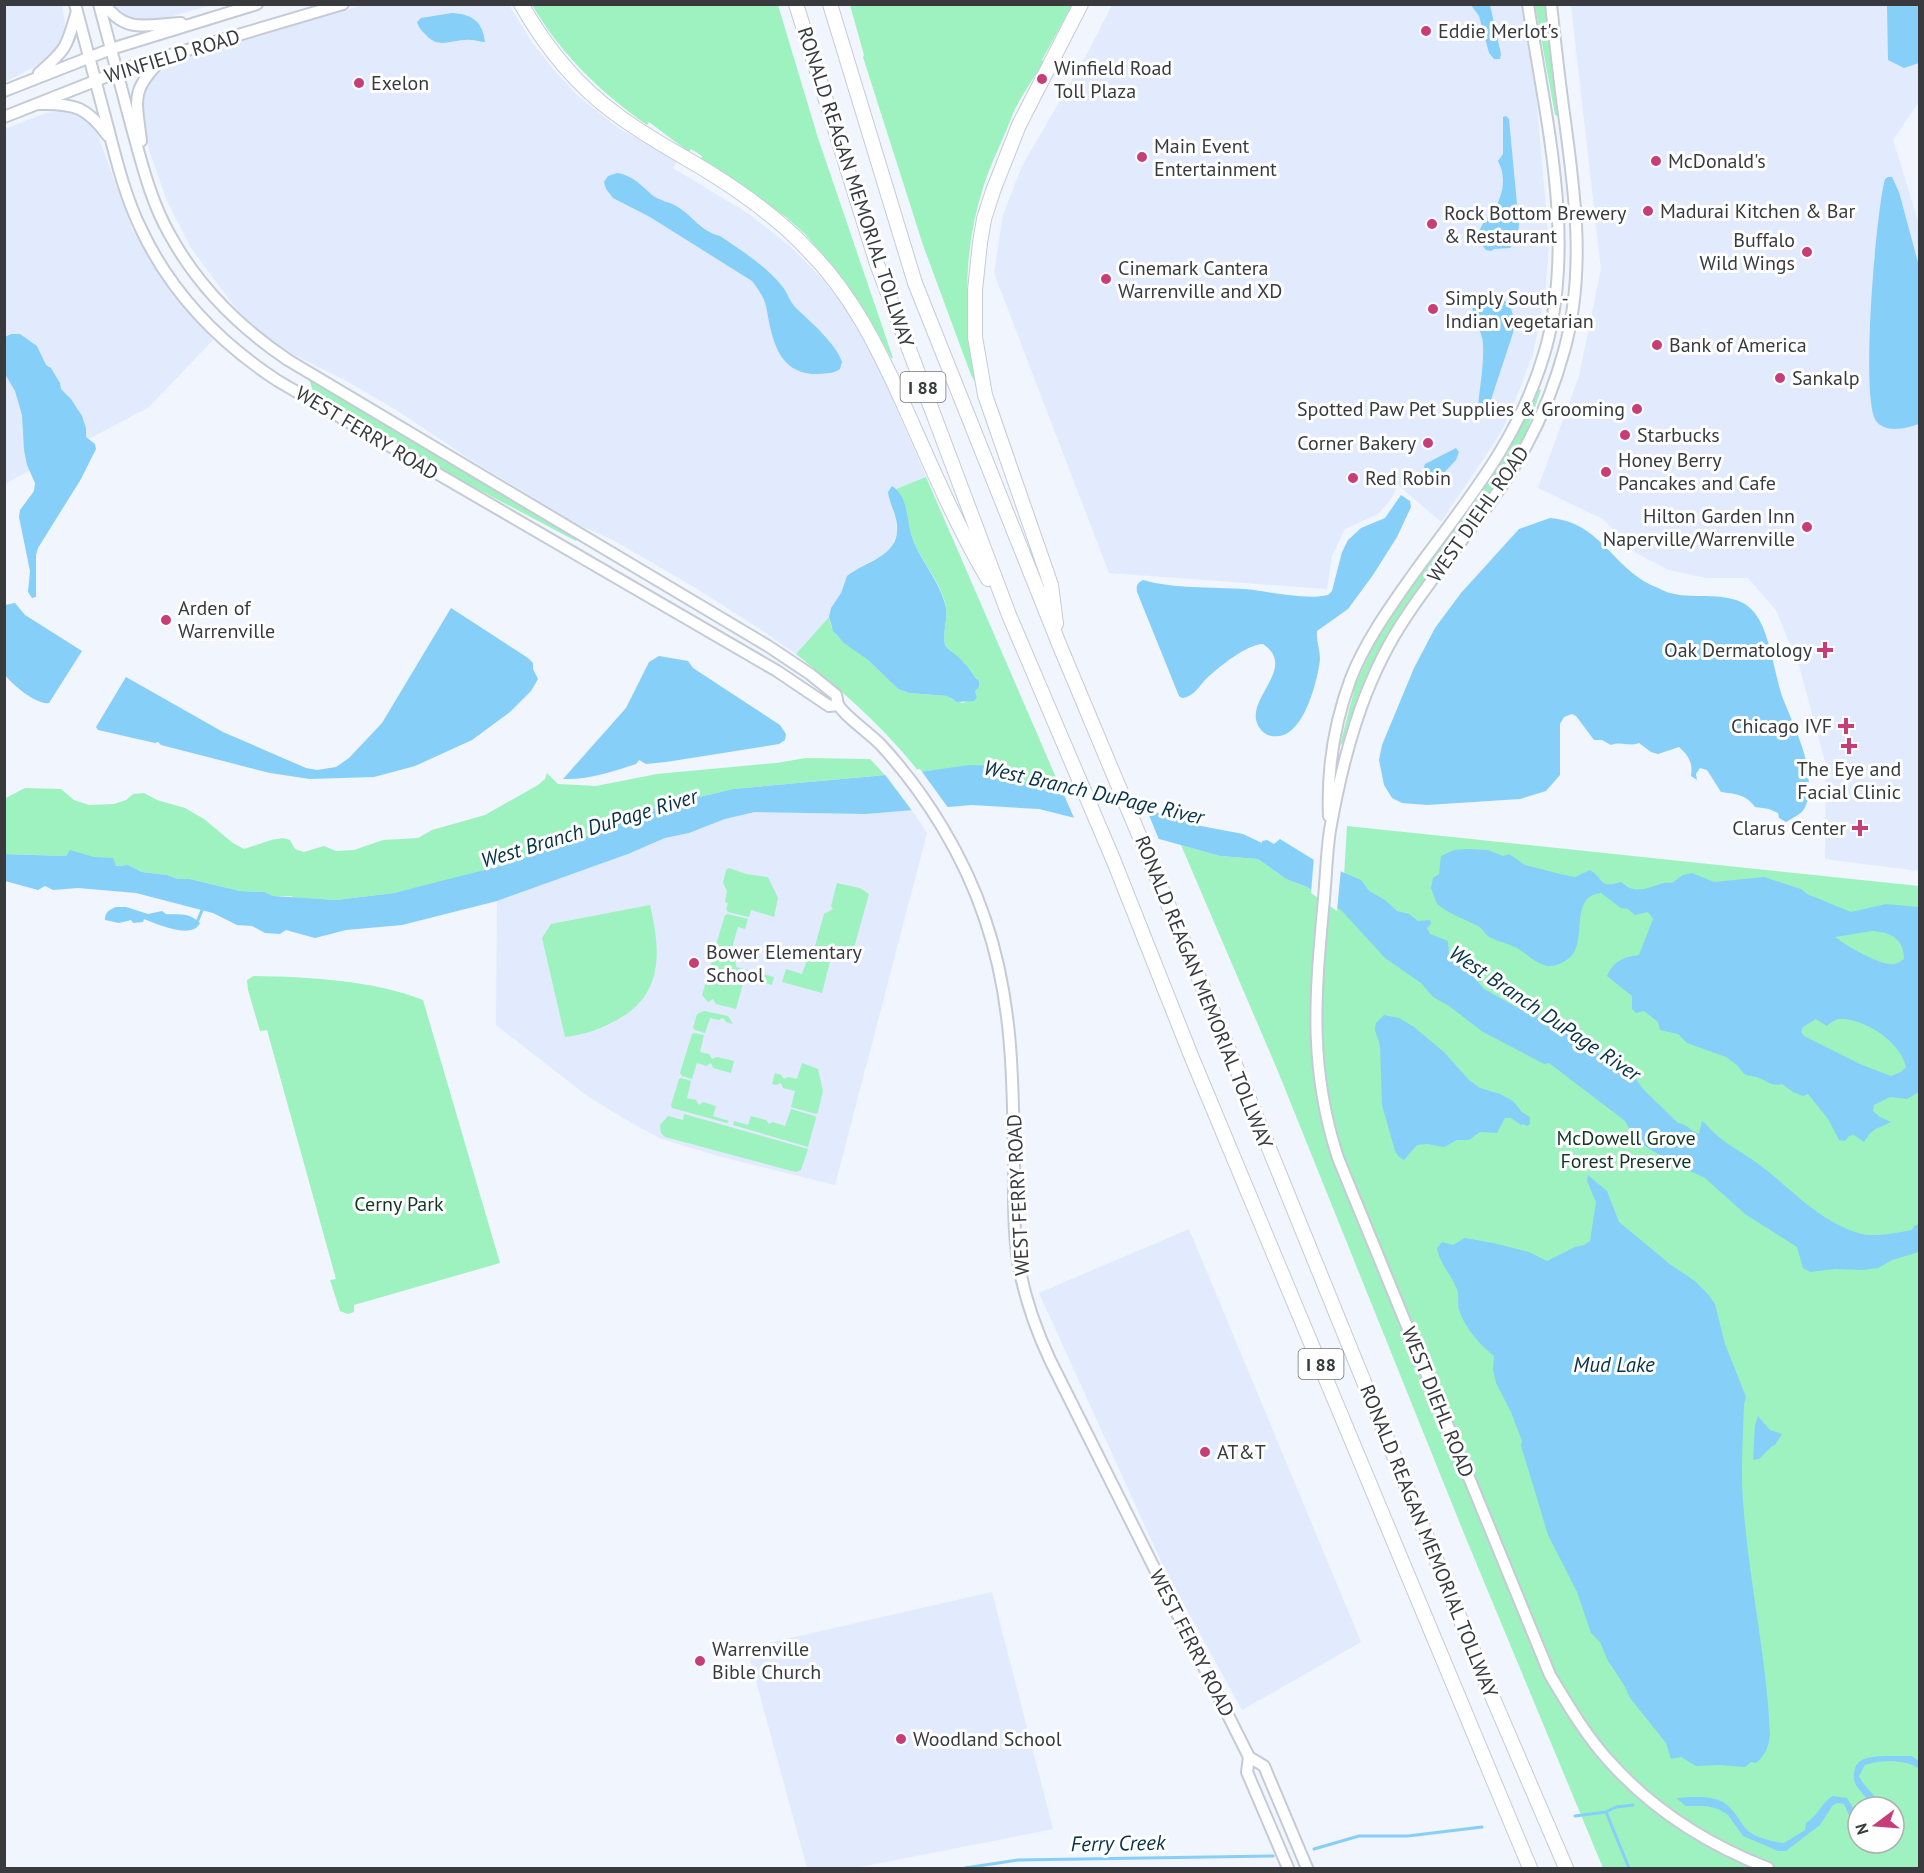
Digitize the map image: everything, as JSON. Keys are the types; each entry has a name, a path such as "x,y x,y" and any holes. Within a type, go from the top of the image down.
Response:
{"highway":[{"path":"521,4 552,50 572,74 601,102 633,126 744,195 779,222 810,251 831,276 855,308 876,343 959,525 1009,615"},
{"name":"RONALD REAGAN MEMORIAL TOLLWAY","path":"796,4 877,264 1009,615 1113,859 1197,1069 1347,1424 1530,1869"},
{"name":"RONALD REAGAN MEMORIAL TOLLWAY","path":"830,4 915,283 1059,644 1234,1062 1483,1675 1566,1869"},
{"path":"1059,644 1051,585 985,395 975,337 975,290 983,227 993,191 1019,125 1081,4"}],"main road":[{"name":"WEST FERRY ROAD","path":"99,4 144,172 168,234 192,270 230,314 265,344 768,646 810,674 836,695 838,705 879,743 906,774 951,843 985,917 1004,992 1012,1069 1014,1191 1018,1258 1032,1317 1050,1360 1249,1757 1264,1766 1307,1869"},
{"path":"105,4 111,14 129,25 193,23"},
{"name":"WINFIELD ROAD","path":"4,91 111,49 257,4"},
{"name":"WINFIELD ROAD","path":"4,117 116,72 343,4"},
{"name":"WEST DIEHL ROAD","path":"1528,4 1544,105 1558,222 1558,276 1548,337 1528,399 1504,448 1388,610 1352,677 1337,726 1328,787 1330,831 1315,1014 1316,1058 1332,1140 1354,1200 1550,1675 1588,1734 1610,1762 1636,1788 1694,1832 1736,1856 1768,1869"},
{"name":"WEST DIEHL ROAD","path":"1330,831 1354,726 1369,684 1403,621 1499,489 1526,446 1549,395 1564,350 1573,310 1578,249 1572,173 1551,4"},
{"name":"WEST FERRY ROAD","path":"76,8 111,141 130,205 142,232 159,262 190,306 231,347 256,367 459,488 777,671 829,706 838,705"},
{"path":"32,79 60,55 66,45 76,8"},
{"path":"144,172 136,108 138,92 146,75 165,56"},
{"path":"34,104 60,104 86,111 111,141"},
{"name":"WEST FERRY ROAD","path":"1249,1757 1247,1772 1288,1869"}],"shaded area":[{"path":"4,5 62,5 65,23 64,36 58,49 34,67 5,82"},
{"path":"113,5 212,5 166,18 140,21 132,20 119,13"},
{"path":"363,5 509,5 531,41 576,94 618,128 677,161 673,168 749,214 791,247 825,282 849,313 880,370 926,477 896,489 892,486 889,500 896,519 897,533 891,549 885,555 865,564 844,582 829,617 796,654 694,587 615,541 577,524 468,458 398,411 343,379 280,348 237,310 191,248 167,201 149,150 141,100 145,84 154,75 193,55"},
{"path":"1112,5 1521,5 1536,93 1549,243 1546,288 1533,354 1511,412 1498,437 1441,522 1398,485 1389,502 1378,514 1345,529 1332,556 1327,589 1109,573 994,273 1003,215 1022,166 1086,56"},
{"path":"1571,5 1919,5 1919,102 1893,140 1920,227 1919,871 1825,859 1826,765 1800,669 1776,610 1748,578 1706,578 1669,570 1636,553 1603,519 1538,488 1579,376 1601,269"},
{"path":"65,109 74,110 89,120 96,130 132,229 172,293 213,340 149,407 8,482 5,486 5,129 43,114"},
{"name":"Bower Elementary School","path":"911,809 927,833 835,1185 721,1157 659,1138 586,1095 496,1025 497,901 628,854 665,838 689,833 725,819 755,812 866,814"},
{"path":"1189,1229 1361,1642 1242,1710 1165,1570 1039,1293"},
{"name":"Woodland School","path":"992,1592 1053,1829 855,1868 807,1868 747,1648"}],"green space":[{"path":"532,5 778,5 818,138 893,358 858,301 835,269 805,234 786,217 701,159 702,156 691,149 689,152 649,122 647,125 613,99 569,56"},
{"path":"850,5 1072,5 1042,60 1044,61 1013,114 986,179 976,213 971,237 967,287 969,336 977,386 923,245 863,57"},
{"path":"1535,5 1545,5 1558,116 1555,115"},
{"path":"309,379 577,539 576,541 434,466 323,402 313,391"},
{"path":"1538,389 1541,390 1522,444 1385,641 1368,675 1344,743 1340,745 1356,683 1376,641 1508,453"},
{"path":"926,477 1061,789 1050,787 1040,781 1024,782 1007,773 933,770 919,772 861,709 796,654 829,617 837,636 868,660 898,689 909,693 947,696 963,703 977,697 975,691 977,679 945,645 944,598 916,546 904,506 896,489"},
{"path":"806,758 870,759 885,775 733,789 657,807 590,835 545,849 512,863 394,893 336,900 273,896 265,892 240,891 190,879 142,872 128,865 116,866 70,851 66,856 5,854 4,799 25,788 61,789 74,800 89,805 114,804 126,800 133,794 144,793 157,800 185,808 204,819 244,849 283,838 290,840 295,849 304,852 324,846 336,851 354,850 383,840 418,838 432,830 485,815 538,785 545,779 547,773 558,784 596,786 657,774"},
{"name":"McDowell Grove Forest Preserve","path":"1347,826 1919,886 1919,1868 1603,1868 1465,1536 1277,1069 1181,845 1220,856 1258,859 1286,879 1307,887 1342,910"},
{"path":"729,868 746,874 768,877 778,898 774,917 751,910 749,917 728,912 726,909 728,903 725,902 727,891 723,883 726,870"},
{"path":"837,883 860,888 869,894 854,948 838,952 815,946 824,914 833,909 831,906"},
{"path":"650,905 657,958 649,989 640,1002 627,1014 598,1029 565,1037 542,938 551,924"},
{"path":"725,915 748,919 745,929 738,927 730,954 717,951 715,948"},
{"path":"811,948 832,954 822,993 782,982 786,969 802,974"},
{"path":"716,953 735,957 736,967 774,977 772,985 745,977 736,1009 716,1004 713,999 708,1002 702,995"},
{"name":"Cerny Park","path":"254,976 296,977 362,984 404,993 423,1000 500,1263 354,1305 354,1312 348,1314 340,1311 330,1280 336,1279 267,1030 260,1031 248,990 247,980"},
{"path":"704,1011 728,1016 733,1024 726,1022 723,1018 719,1020 710,1018 705,1033 695,1030 693,1028 697,1014"},
{"path":"694,1033 704,1035 700,1052 709,1054 712,1059 717,1057 734,1061 731,1073 713,1068 711,1063 706,1066 697,1063 692,1079 682,1076 680,1073"},
{"path":"802,1063 818,1069 823,1091 816,1114 791,1107 795,1091 783,1088 781,1083 772,1084 775,1073 784,1079 788,1077 797,1079"},
{"path":"681,1078 691,1081 687,1098 696,1100 699,1105 703,1102 716,1106 713,1116 729,1121 727,1123 672,1108 671,1105"},
{"path":"791,1109 816,1118 808,1147 733,1125 734,1121 748,1125 751,1116 766,1120 769,1124 773,1122 785,1126"},
{"path":"684,1114 808,1149 801,1170 796,1172 665,1137 661,1133 660,1125 668,1116 683,1120"}],"water":[{"path":"1471,5 1490,5 1501,54 1500,59 1494,59 1489,53 1479,16"},
{"path":"1887,5 1919,5 1919,63 1904,68 1888,60"},
{"path":"452,13 465,15 475,20 482,29 485,42 465,40 436,42 422,31 417,22 421,18"},
{"path":"1506,116 1509,119 1519,225 1516,241 1510,248 1491,251 1486,250 1482,244 1479,233 1501,194 1503,180 1498,161 1503,154 1503,117"},
{"path":"617,173 632,178 655,197 678,207 702,227 728,241 769,272 784,289 795,307 835,348 842,362 840,369 835,372 818,374 804,373 785,361 774,341 764,299 752,281 650,217 613,198 604,182 608,176"},
{"path":"1892,177 1899,192 1919,266 1919,424 1897,429 1885,428 1876,421 1871,405 1869,378 1874,264 1881,198 1885,179"},
{"path":"1481,293 1497,296 1508,304 1514,324 1486,415 1477,420 1483,344 1472,308 1475,295"},
{"path":"20,334 37,346 46,365 51,368 60,383 61,389 82,416 86,437 95,444 96,449 81,479 38,548 36,597 32,598 28,592 30,571 19,517 20,510 34,491 35,483 27,465 24,450 22,415 15,391 5,374 5,337"},
{"path":"1456,448 1459,452 1456,460 1440,477 1425,473 1423,470 1425,464"},
{"path":"892,486 904,502 916,546 943,598 946,608 945,645 979,681 979,687 975,691 977,697 974,701 957,702 947,696 909,693 898,689 833,631 829,617 831,608 841,593 847,576 883,555 895,541 896,519 888,492"},
{"path":"1401,495 1410,501 1411,507 1397,537 1348,609 1317,631 1320,659 1316,680 1308,705 1296,726 1288,733 1272,736 1262,731 1256,720 1257,709 1273,676 1275,665 1273,654 1263,644 1249,648 1234,657 1212,673 1190,696 1182,698 1179,696 1137,592 1139,582 1143,580 1184,587 1254,590 1301,596 1328,595 1332,591 1342,552 1348,540 1361,528 1385,518"},
{"path":"1550,518 1567,521 1581,528 1593,536 1626,568 1653,586 1680,595 1731,599 1741,602 1754,612 1767,638 1782,696 1807,765 1808,798 1805,808 1800,813 1786,822 1779,818 1778,813 1755,807 1744,797 1721,792 1707,770 1700,768 1696,774 1697,780 1691,776 1690,760 1679,747 1658,754 1639,743 1611,745 1602,740 1594,740 1572,714 1564,717 1560,724 1560,775 1546,791 1520,799 1427,805 1402,803 1392,798 1384,785 1379,760 1382,745 1414,668 1435,628 1461,593 1519,529"},
{"path":"15,603 25,615 82,651 49,703 31,698 5,675 5,605"},
{"path":"451,608 528,658 533,663 538,679 531,691 510,712 472,740 415,766 374,777 310,779 270,773 161,745 158,742 98,730 96,727 126,677 223,732 306,768 317,770 336,767 349,758 382,723"},
{"path":"659,656 688,661 693,668 780,725 786,734 785,740 779,744 666,762 646,764 639,760 636,764 600,775 563,779 626,708 649,662"},
{"path":"970,765 996,766 1007,770 1007,773 1024,782 1036,780 1050,787 1163,814 1201,826 1243,834 1262,843 1267,840 1274,844 1280,839 1314,860 1361,880 1369,891 1385,900 1397,911 1409,914 1418,921 1430,920 1431,924 1427,928 1430,934 1448,941 1449,954 1456,957 1484,989 1518,1008 1532,1009 1541,1017 1557,1017 1565,1023 1568,1034 1576,1042 1604,1057 1613,1066 1632,1074 1644,1090 1678,1123 1699,1134 1702,1121 1717,1136 1760,1165 1806,1204 1844,1228 1858,1233 1878,1235 1912,1230 1919,1224 1919,1252 1892,1260 1878,1268 1810,1272 1803,1268 1797,1247 1745,1214 1705,1178 1636,1141 1625,1121 1549,1063 1544,1064 1483,1032 1449,1006 1433,997 1421,983 1385,958 1342,911 1307,887 1286,879 1258,859 1220,856 1039,809 972,805 866,814 755,812 725,819 689,833 665,838 628,854 497,901 402,925 346,930 315,938 286,930 280,934 265,933 252,926 237,925 213,913 136,893 78,888 53,890 45,886 38,890 5,881 4,854 66,856 70,850 94,857 113,858 116,866 128,865 142,872 190,879 240,891 265,892 273,896 336,900 394,893 512,863 545,849 590,835 657,807 733,789 919,772"},
{"path":"1454,850 1488,850 1503,856 1509,854 1525,865 1575,877 1590,870 1605,884 1621,882 1635,889 1672,883 1683,875 1692,873 1714,882 1764,877 1801,889 1807,894 1851,912 1886,904 1919,907 1919,1092 1907,1099 1890,1097 1874,1105 1873,1111 1891,1122 1873,1131 1864,1142 1854,1135 1849,1136 1845,1141 1839,1140 1828,1119 1808,1094 1803,1096 1782,1084 1772,1084 1744,1074 1726,1057 1687,1043 1678,1034 1660,1030 1658,1022 1644,1011 1636,1013 1632,1009 1632,996 1607,976 1620,961 1639,955 1653,919 1648,912 1635,915 1601,893 1591,896 1585,901 1582,909 1577,947 1573,954 1559,964 1545,965 1517,948 1489,937 1478,926 1437,904 1431,888 1433,878 1439,874 1441,856","holes":["1872,931 1895,937 1902,946 1904,959 1895,964 1882,962 1855,950 1835,937","1816,1019 1827,1026 1844,1019 1873,1029 1898,1050 1906,1067 1891,1076 1862,1065 1804,1036 1801,1032 1803,1027"]},
{"path":"116,907 126,907 148,914 162,911 166,914 184,915 200,923 196,928 182,931 144,919 143,922 133,923 131,920 119,923 105,920 108,912"},
{"path":"1384,1015 1399,1018 1414,1027 1444,1052 1469,1080 1480,1088 1513,1101 1522,1112 1530,1117 1530,1124 1521,1125 1511,1118 1505,1118 1497,1133 1480,1132 1469,1140 1457,1140 1444,1147 1417,1145 1404,1160 1399,1157 1395,1151 1382,1105 1380,1046 1375,1030 1376,1023"},
{"name":"Mud Lake","path":"1588,1175 1607,1191 1619,1222 1671,1265 1695,1281 1708,1294 1715,1304 1725,1344 1746,1397 1743,1499 1750,1568 1766,1679 1770,1735 1762,1757 1756,1763 1751,1762 1745,1767 1696,1766 1681,1757 1671,1759 1666,1743 1630,1698 1608,1661 1600,1642 1591,1633 1577,1592 1548,1535 1521,1446 1522,1441 1511,1412 1496,1383 1493,1370 1494,1356 1478,1341 1465,1323 1459,1310 1454,1282 1438,1254 1437,1248 1442,1242 1453,1245 1465,1238 1529,1252 1547,1261 1584,1245 1590,1241 1596,1202 1587,1181"},
{"path":"1758,1416 1770,1430 1782,1434 1775,1445 1759,1459 1753,1460 1755,1425"},
{"path":"1912,1756 1919,1761 1919,1769 1907,1763 1893,1761 1865,1765 1859,1776 1873,1795 1864,1795 1855,1783 1855,1768 1860,1761 1874,1757"},
{"path":"1833,1796 1846,1798 1846,1808 1844,1804 1833,1805 1820,1825 1786,1851 1778,1851 1743,1836 1728,1815 1718,1809 1706,1806 1686,1806 1676,1798 1706,1797 1723,1802 1731,1808 1748,1831 1756,1836 1784,1843 1805,1830 1806,1823"}],"pier":[{"path":"920,769 949,809 913,812 883,772"},
{"path":"1060,786 1146,808 1160,842 1075,820"},
{"path":"1314,856 1341,869 1337,911 1311,893"}],"waterway":[{"path":"198,920 203,908"},
{"name":"Ferry Creek","path":"1575,1816 1606,1812 1616,1807 1633,1805"},
{"path":"1606,1812 1629,1868"},
{"name":"Ferry Creek","path":"1314,1849 1359,1836 1408,1836 1482,1827"},
{"name":"Ferry Creek","path":"965,1868 1018,1860 1273,1856"}],"place":[{"name":"Eddie Merlot's","path":"1426,31"},
{"name":"Winfield Road Toll Plaza","path":"1042,79"},
{"name":"Exelon","path":"359,83"},
{"name":"Main Event Entertainment","path":"1142,157"},
{"name":"McDonald's","path":"1656,161"},
{"name":"Madurai Kitchen & Bar","path":"1648,211"},
{"name":"Rock Bottom Brewery & Restaurant","path":"1432,224"},
{"name":"Buffalo Wild Wings","path":"1807,252"},
{"name":"Cinemark Cantera Warrenville and XD","path":"1106,279"},
{"name":"Simply South - Indian vegetarian","path":"1433,309"},
{"name":"Bank of America","path":"1657,345"},
{"name":"Sankalp","path":"1780,378"},
{"name":"Spotted Paw Pet Supplies & Grooming","path":"1637,409"},
{"name":"Starbucks","path":"1625,435"},
{"name":"Corner Bakery","path":"1428,443"},
{"name":"Honey Berry Pancakes and Cafe","path":"1606,472"},
{"name":"Red Robin","path":"1353,478"},
{"name":"Hilton Garden Inn Naperville/Warrenville","path":"1807,527"},
{"name":"Arden of Warrenville","path":"166,620"},
{"name":"Oak Dermatology","path":"1825,650"},
{"name":"Chicago IVF","path":"1846,726"},
{"name":"The Eye and Facial Clinic","path":"1849,746"},
{"name":"Clarus Center","path":"1860,828"},
{"name":"Bower Elementary School","path":"694,963"},
{"name":"AT&T","path":"1205,1452"},
{"name":"Warrenville Bible Church","path":"700,1661"},
{"name":"Woodland School","path":"901,1739"}],"water label":[{"name":"West Branch DuPage River","path":"1094,792"},
{"name":"West Branch DuPage River","path":"589,828"},
{"name":"West Branch DuPage River","path":"1545,1013"}]}
